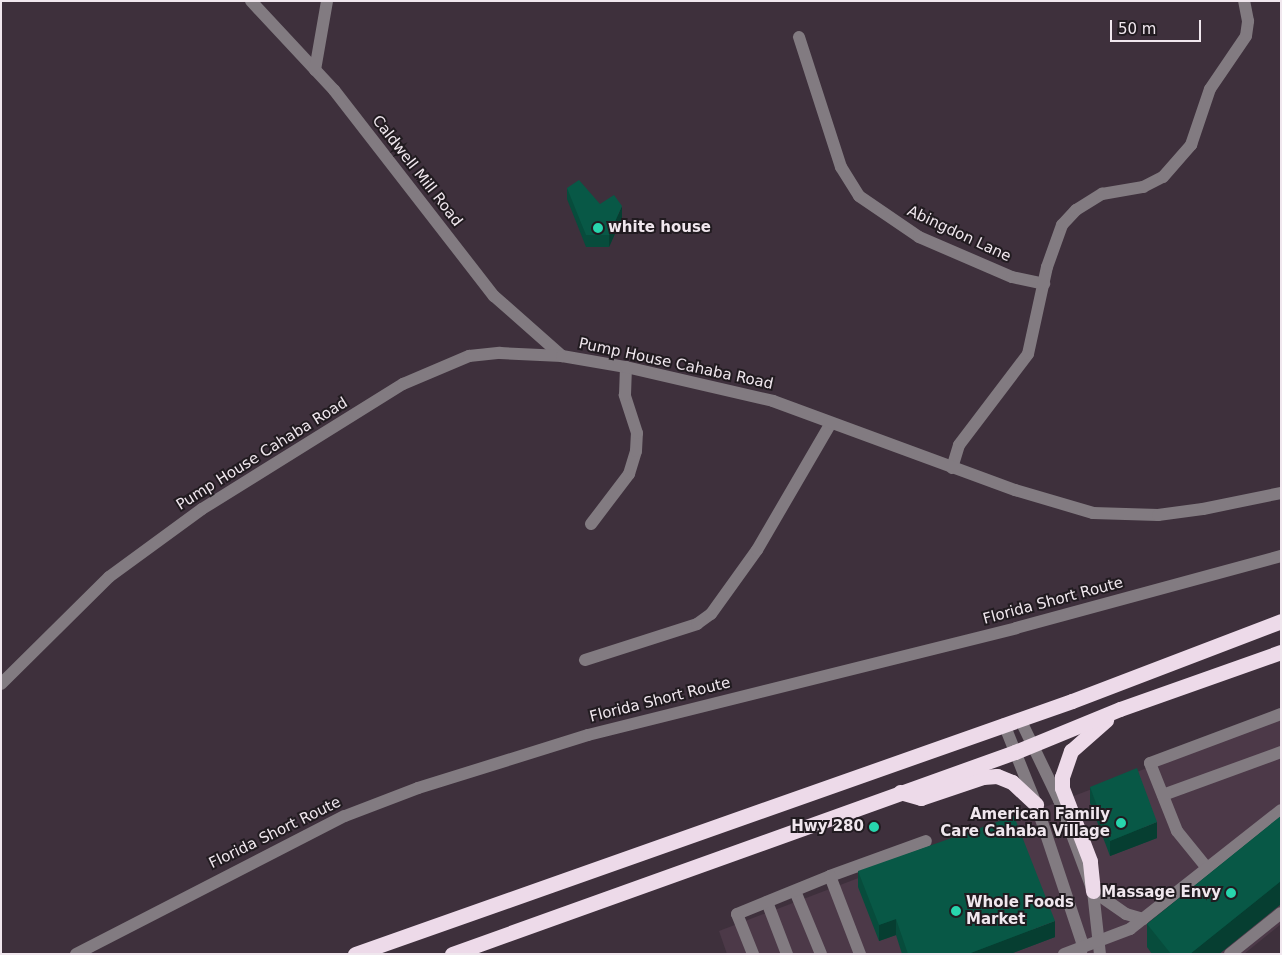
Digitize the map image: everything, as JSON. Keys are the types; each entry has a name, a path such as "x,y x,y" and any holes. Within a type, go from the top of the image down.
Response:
{"highway":[{"path":"355,954 1020,719 1281,621"},
{"path":"452,954 1015,752 1120,709 1281,652"},
{"path":"1093,891 1090,861 1062,788 1062,777 1071,751 1120,709"},
{"path":"900,792 921,798 983,777 997,776 1012,782 1036,804"}],"street":[{"name":"Caldwell Mill Road","path":"252,1 315,70 494,296 562,356"},
{"path":"315,70 327,1"},
{"path":"952,468 959,445 1028,354 1044,284 1062,225 1076,210 1102,194 1143,187 1163,177 1191,145 1210,89 1246,36 1248,21 1244,1"},
{"name":"Abingdon Lane","path":"799,38 840,167 859,196 919,237 1012,277 1044,284"},
{"name":"Pump House Cahaba Road","path":"1,684 62,620 129,560 202,509 403,384 469,356 500,353 562,356 626,367 773,401 952,468 1093,513 1158,515 1203,510 1281,493"},
{"path":"591,524 629,474 636,451 637,433 624,396 626,367"},
{"path":"585,660 697,624 711,614 757,550 831,423"},
{"name":"Florida Short Route","path":"76,954 345,816 418,788 588,735 1006,630 1281,556"},
{"path":"1207,868 1184,842 1150,763 1281,714"},
{"path":"1020,719 1059,800 1093,891 1100,948"},
{"path":"1004,724 1036,804 1081,951"},
{"path":"1163,795 1281,752"},
{"path":"1064,954 1100,948 1130,929 1281,810"},
{"path":"753,954 737,914 830,876 926,842"},
{"path":"830,876 860,954"},
{"path":"796,891 821,954"},
{"path":"1093,891 1126,914 1143,919"},
{"path":"767,902 787,954"},
{"path":"1230,954 1281,913"}],"shaded area":[{"path":"1281,717 1281,924 1244,954 727,954 719,931"}],"building":[{"name":"white house","path":"579,180 600,204 614,195 622,206 609,235 586,235 567,188"},
{"path":"1137,768 1157,822 1110,841 1090,787"},
{"name":"Whole Foods Market","path":"1014,816 1055,921 968,954 908,954 896,919 879,925 858,871"},
{"path":"1281,816 1281,881 1190,954 1171,954 1147,924"}],"place":[{"name":"white house","path":"598,228"},
{"name":"American Family Care Cahaba Village","path":"1121,823"},
{"name":"Hwy 280","path":"874,827"},
{"name":"Massage Envy","path":"1231,893"},
{"name":"Whole Foods Market","path":"956,911"}]}
